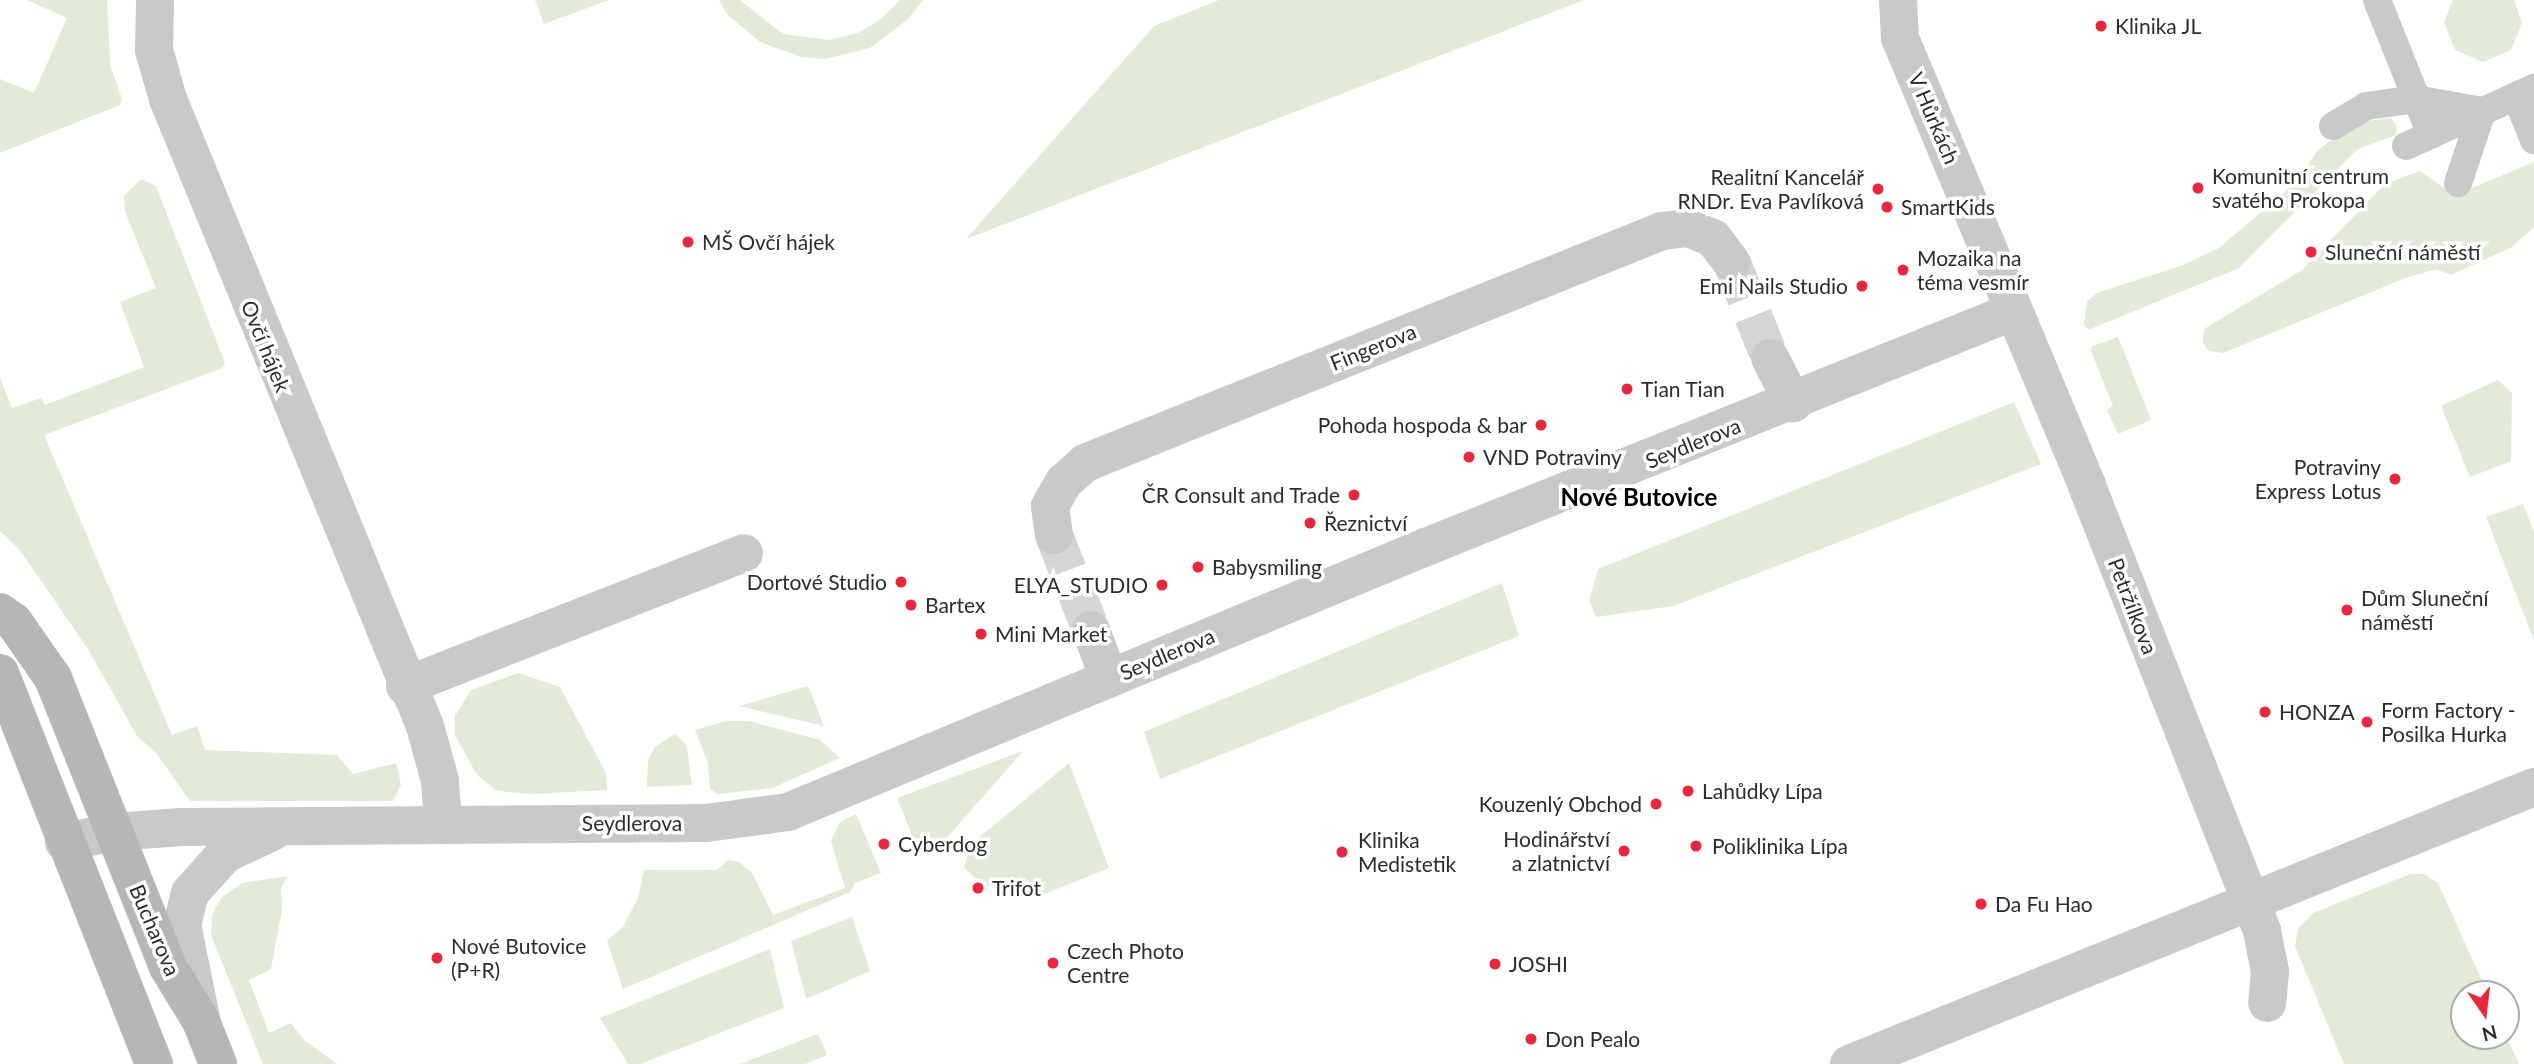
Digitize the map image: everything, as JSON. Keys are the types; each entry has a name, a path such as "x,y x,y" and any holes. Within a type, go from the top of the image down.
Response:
{"main road":[{"name":"Bucharova","path":"0,612 14,622 53,678 168,967 201,1021 218,1064"},
{"path":"0,673 64,842 154,1064"}],"street":[{"name":"Ovčí hájek","path":"155,0 154,50 186,149 435,754 443,823"},
{"name":"V Hůrkách","path":"1898,0 1900,38 2012,312"},
{"path":"2377,0 2416,99 2418,140 2525,92 2534,140"},
{"path":"2333,126 2366,106 2416,99 2482,111"},
{"path":"2458,183 2482,111"},
{"name":"Fingerova","path":"1054,535 1050,506 1064,482 1086,463 1623,246 1662,231 1688,228 1713,238 1732,263"},
{"name":"Seydlerova","path":"115,832 287,825 744,821 788,811 1426,547 1793,403 2012,312"},
{"name":"Petržílkova","path":"2012,312 2087,486 2250,902 2270,971 2267,1003"},
{"path":"1770,358 1793,403"},
{"path":"405,686 744,553"},
{"path":"1091,630 1109,678"},
{"path":"1849,1064 2534,787"},
{"name":"Seydlerova","path":"201,1021 182,925 190,893 225,854 287,825"},
{"path":"64,842 115,832"}],"green space":[{"path":"27,0 107,0 110,64 122,99 120,105 0,153 0,79 34,93 67,18"},
{"path":"535,0 609,0 544,24"},
{"path":"719,0 740,0 783,34 830,40 858,33 880,20 900,0 923,0 908,19 870,48 825,59 801,57 760,42 727,14"},
{"path":"1219,0 1584,0 966,239 1154,26"},
{"path":"2453,0 2514,0 2522,23 2511,50 2483,62 2455,50 2444,22"},
{"path":"2391,118 2397,126 2396,135 2358,149 2239,268 2088,330 2084,324 2087,301 2097,293 2183,265 2219,248 2299,180 2317,151 2337,135 2368,121"},
{"path":"2534,162 2534,227 2512,247 2451,275 2436,269 2403,279 2223,353 2209,351 2203,343 2204,329 2302,270 2385,184 2420,171 2444,188 2467,190"},
{"path":"141,179 156,186 225,363 222,368 44,435 172,735 197,726 205,750 337,755 353,774 396,763 401,785 393,801 190,801 157,754 137,736 88,649 19,549 0,531 0,378 12,408 41,398 45,405 144,367 120,302 156,288 125,212 124,196"},
{"path":"2118,337 2151,420 2118,434 2107,410 2113,406 2091,351 2092,346"},
{"path":"2498,380 2512,393 2511,461 2470,477 2441,406"},
{"path":"2014,402 2041,464 1673,606 1596,617 1589,600 1598,569"},
{"path":"2523,504 2534,532 2534,640 2486,517"},
{"path":"1502,583 1519,636 1160,779 1144,732"},
{"path":"518,673 560,687 606,773 607,790 532,794 497,791 477,775 455,735 455,716 471,690"},
{"path":"808,686 824,726 739,706"},
{"path":"726,721 749,721 820,740 840,758 772,788 718,794 710,789 707,760 695,730"},
{"path":"675,734 687,746 692,785 647,787 648,760 655,747"},
{"path":"1023,751 938,848 920,855 897,798"},
{"path":"1069,763 1109,868 1037,897 982,885 964,867 971,844"},
{"path":"856,814 881,873 855,883 850,892 623,989 607,941 622,928 638,898 644,870 716,870 729,860 739,862 752,873 773,915 845,888 831,841 839,823"},
{"path":"2410,874 2424,874 2438,883 2482,980 2450,980 2450,1050 2513,1050 2519,1064 2344,1064 2295,946 2298,929 2313,913"},
{"path":"288,876 281,888 282,910 271,969 249,980 269,1033 291,1023 304,1040 337,1064 263,1064 211,935 212,915 222,897 242,883"},
{"path":"852,917 870,971 806,999 791,941"},
{"path":"770,949 784,1008 640,1064 628,1064 600,1018"},
{"path":"818,1034 827,1055 805,1064 740,1064"}],"tunnel":[{"path":"1732,263 1770,358"},
{"path":"1054,535 1091,630"}],"place":[{"name":"Klinika JL","path":"2101,26"},
{"name":"Komunitní centrum svatého Prokopa","path":"2198,188"},
{"name":"Realitní Kancelář RNDr. Eva Pavlíková","path":"1878,189"},
{"name":"SmartKids","path":"1887,207"},
{"name":"MŠ Ovčí hájek","path":"688,242"},
{"name":"Sluneční náměstí","path":"2311,252"},
{"name":"Mozaika na téma vesmír","path":"1903,270"},
{"name":"Emi Nails Studio","path":"1862,286"},
{"name":"Tian Tian","path":"1627,389"},
{"name":"Pohoda hospoda & bar","path":"1541,425"},
{"name":"VND Potraviny","path":"1469,457"},
{"name":"Potraviny Express Lotus","path":"2395,479"},
{"name":"ČR Consult and Trade","path":"1354,495"},
{"name":"Řeznictví","path":"1310,523"},
{"name":"Babysmiling","path":"1198,567"},
{"name":"Dortové Studio","path":"901,582"},
{"name":"ELYA_STUDIO","path":"1162,585"},
{"name":"Bartex","path":"911,605"},
{"name":"Dům Sluneční náměstí","path":"2347,610"},
{"name":"Mini Market","path":"981,634"},
{"name":"HONZA","path":"2265,712"},
{"name":"Form Factory - Posilka Hurka","path":"2367,722"},
{"name":"Lahůdky Lípa","path":"1688,791"},
{"name":"Kouzenlý Obchod","path":"1656,804"},
{"name":"Cyberdog","path":"884,844"},
{"name":"Poliklinika Lípa","path":"1696,846"},
{"name":"Hodinářství a zlatnictví","path":"1624,851"},
{"name":"Klinika Medistetik","path":"1342,852"},
{"name":"Trifot","path":"978,888"},
{"name":"Da Fu Hao","path":"1981,904"},
{"name":"Nové Butovice (P+R)","path":"437,958"},
{"name":"Czech Photo Centre","path":"1053,963"},
{"name":"JOSHI","path":"1495,964"},
{"name":"Don Pealo","path":"1531,1039"}],"district":[{"name":"Nové Butovice","path":"1639,497"}]}
